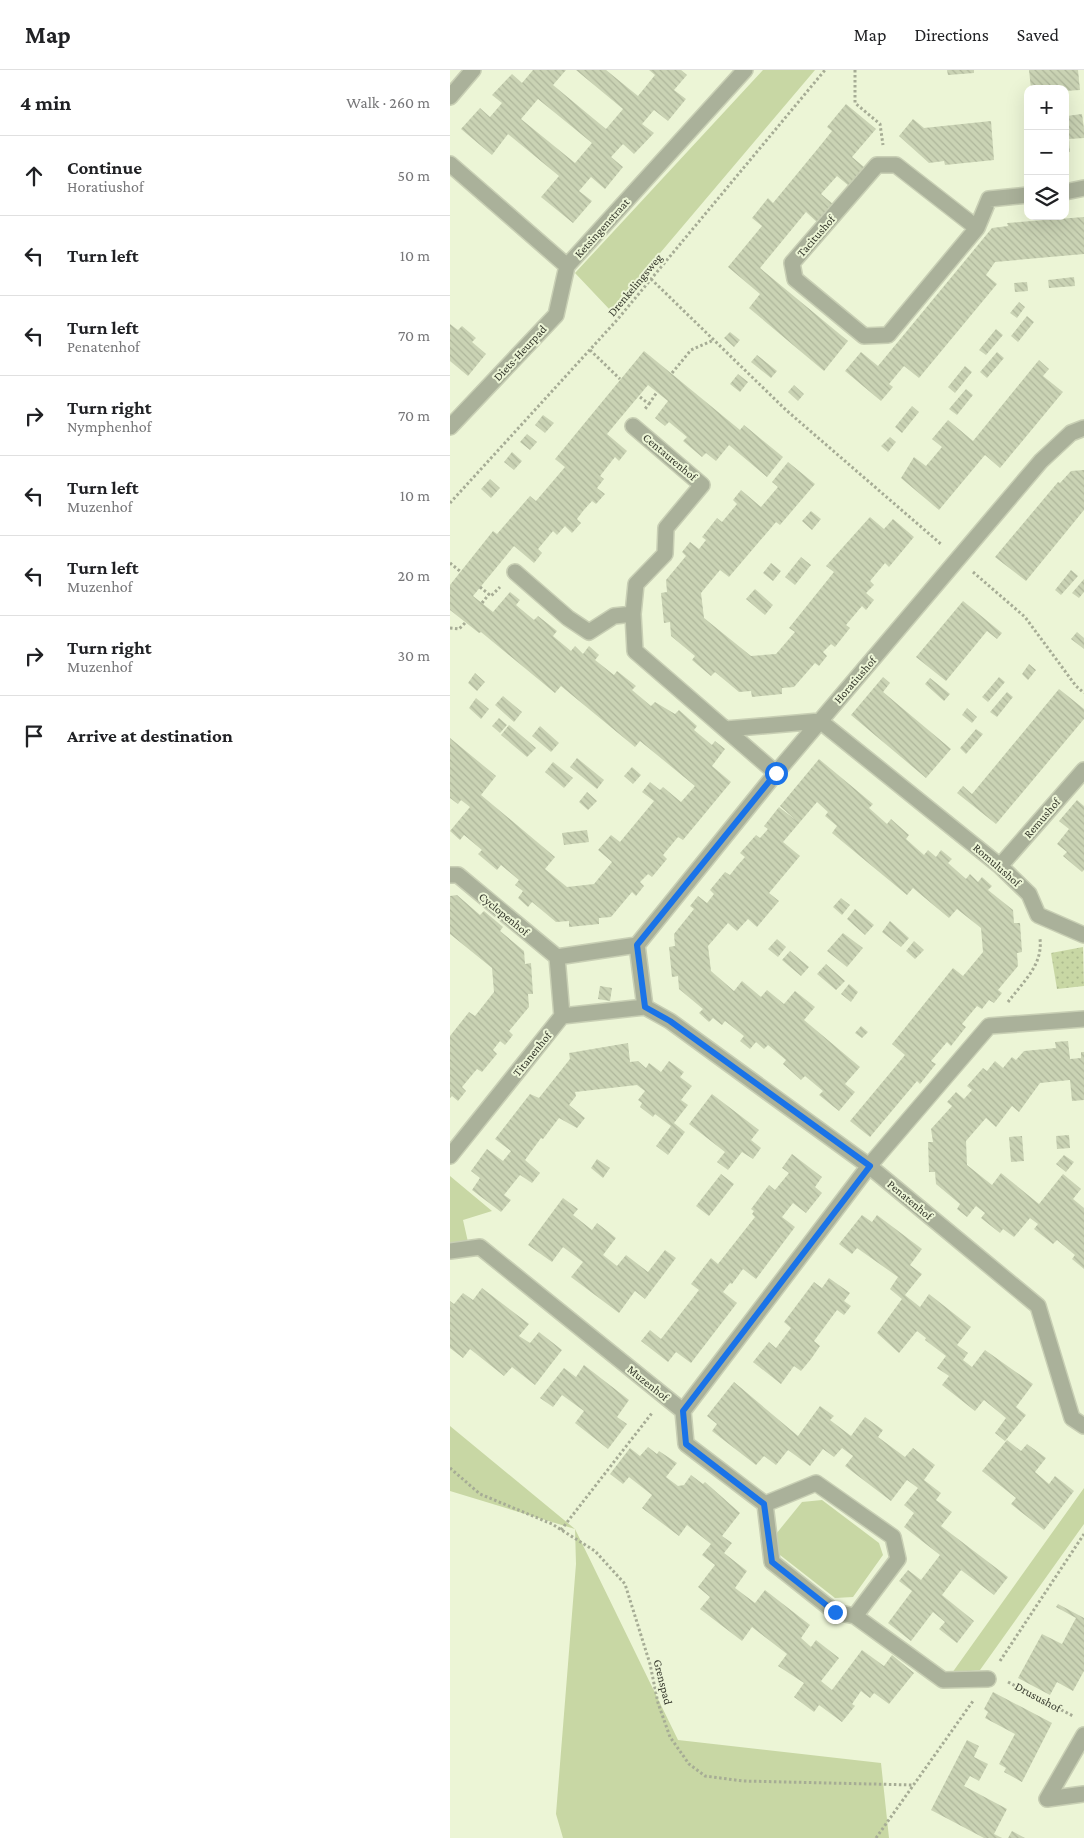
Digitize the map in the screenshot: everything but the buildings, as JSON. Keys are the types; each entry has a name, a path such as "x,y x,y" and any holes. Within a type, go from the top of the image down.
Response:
{"street":[{"path":"450,97 473,70"},
{"name":"Ketsingenstraat","path":"450,164 567,266 740,72"},
{"name":"Tacitushof","path":"887,165 877,165 792,263 795,279 864,336 888,335 977,228 989,199 1024,195"},
{"path":"887,165 896,166 977,228"},
{"path":"1069,191 1084,188"},
{"name":"Diets-Heurpad","path":"450,427 556,315 567,266"},
{"name":"Centaurenhof","path":"633,426 702,485 666,528 665,554 636,584 633,614 634,651 776,773"},
{"name":"Horatiushof","path":"637,945 776,773 958,558 1055,446 1071,433 1084,428"},
{"path":"515,572 568,618 589,632 614,616 633,614"},
{"path":"726,729 820,721"},
{"name":"Romulushof","path":"820,721 1000,866 1029,894 1038,915"},
{"name":"Remushof","path":"1000,866 1084,770"},
{"name":"Cyclopenhof","path":"450,875 458,876 557,957"},
{"path":"1038,915 1084,935"},
{"path":"637,945 645,1007 562,1016 557,957 637,945"},
{"name":"Penatenhof","path":"645,1007 670,1021 870,1166 1038,1306 1072,1418 1084,1426"},
{"name":"Titanenhof","path":"450,1156 562,1016"},
{"path":"994,1678 943,1680 855,1616 835,1612 772,1562 764,1504 686,1444 683,1411 870,1166 989,1026 1084,1019"},
{"name":"Muzenhof","path":"450,1252 480,1247 683,1411"},
{"path":"764,1504 816,1483 893,1537 898,1558 855,1616"},
{"path":"1084,1736 1047,1799 1084,1794"}],"path":[{"name":"Drenkelingsweg","path":"450,503 590,350 825,70"},
{"path":"854,70 855,103 880,124 887,165"},
{"path":"651,279 786,410 1025,617 1076,686 1084,693"},
{"path":"672,373 691,350 714,340"},
{"path":"590,350 620,379"},
{"path":"649,404 657,392"},
{"path":"450,563 461,572"},
{"path":"482,603 489,594"},
{"path":"450,628 459,629 466,622"},
{"path":"989,1026 1037,964 1041,949 1038,915"},
{"path":"561,1530 665,1396"},
{"name":"Grenspad","path":"450,1468 480,1494 552,1524 595,1551 625,1584 650,1664 658,1703 670,1737 689,1764 705,1776 743,1781 914,1785 876,1838"},
{"name":"Drusushof","path":"994,1678 1076,1717"}],"green space":[{"path":"763,70 815,70 611,311 575,273"},
{"path":"1083,947 1084,986 1057,989 1051,953"},
{"path":"450,1176 492,1211 463,1220 468,1242 450,1246"},
{"path":"450,1426 575,1529 450,1491"},
{"path":"1084,1488 1084,1524 980,1670 952,1673"},
{"path":"822,1500 879,1543 883,1555 853,1597 835,1598 780,1555 776,1534 802,1502"},
{"path":"575,1529 678,1740 881,1763 889,1838 563,1838 556,1814 576,1564"}],"route":[{"path":"776,773 637,945 645,1007 670,1021 870,1166 683,1411 686,1444 764,1504 772,1562 835,1612"}]}
